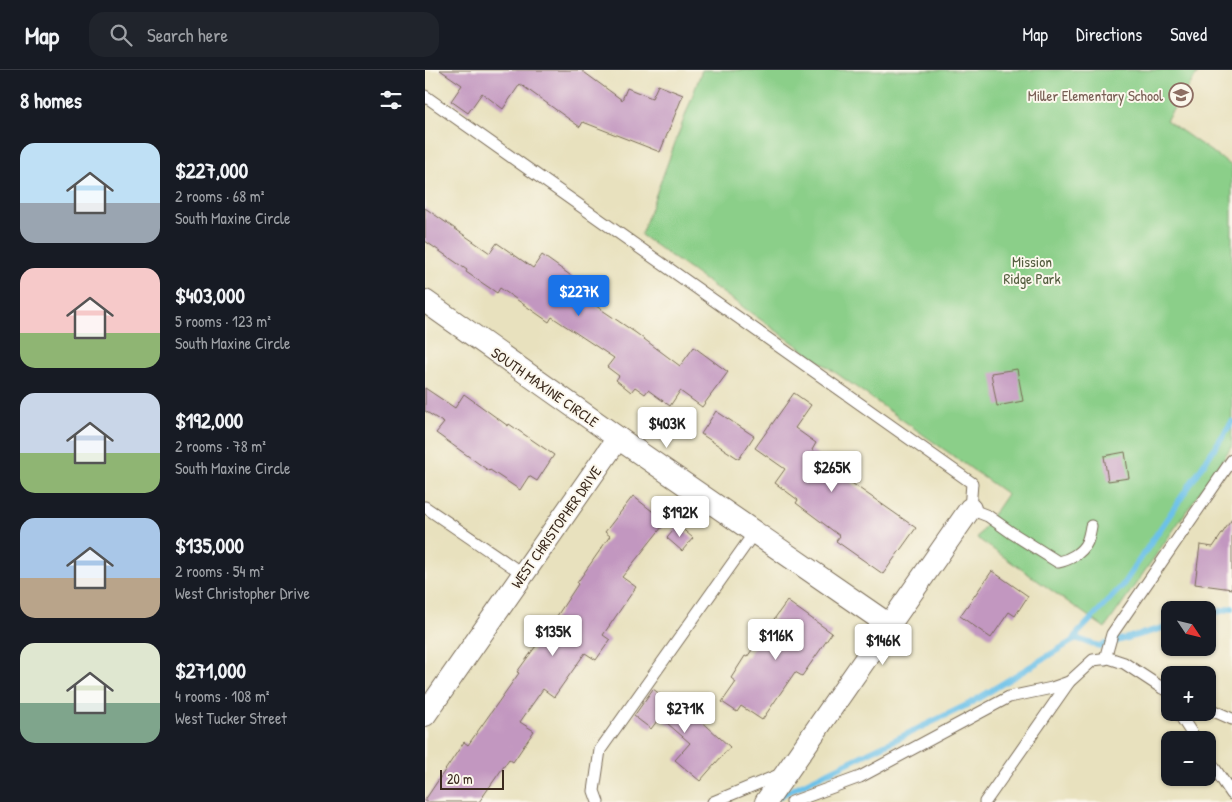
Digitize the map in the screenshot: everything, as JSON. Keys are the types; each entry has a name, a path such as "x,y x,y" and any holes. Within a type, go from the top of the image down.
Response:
{"street":[{"name":"SOUTH MAXINE CIRCLE","path":"425,302 754,533 889,625"},
{"name":"WEST CHRISTOPHER DRIVE","path":"425,715 618,438"},
{"path":"766,802 970,509"}],"lane":[{"path":"425,96 972,483 970,509 988,516 1058,562 1075,556 1086,544 1091,526"},
{"path":"1105,659 1112,634 1232,460"},
{"path":"425,507 523,574"},
{"path":"598,802 595,791 600,750 754,533"},
{"path":"985,802 1069,682 1093,660 1109,658 1124,663 1161,687"},
{"path":"792,802 860,777 1009,697 1052,688 1069,682"},
{"path":"1216,712 1232,718"},
{"path":"1216,770 1232,794"},
{"path":"713,802 787,771"}],"green space":[{"name":"Mission Ridge Park","path":"702,70 1200,70 1166,120 1232,166 1232,446 1105,628 977,538 1007,494 641,235"}],"building":[{"path":"440,70 581,70 622,100 627,88 652,98 658,85 683,95 660,152 583,122 580,127 520,84 503,109 482,93 468,113 451,101 462,85"},
{"path":"425,208 490,253 497,243 533,268 542,255 577,280 571,289 636,333 680,366 694,347 728,372 702,407 680,391 670,406 648,390 645,394 635,387 631,392 616,380 619,376 607,367 614,358 552,317 549,322 500,288 497,293 425,241"},
{"path":"1017,369 1023,401 997,406 991,373"},
{"path":"425,388 455,408 464,394 508,426 509,424 554,455 537,481 529,476 520,490 489,471 436,433 444,423 425,411"},
{"path":"794,393 811,405 795,428 816,443 812,450 848,477 846,479 916,528 883,574 836,541 840,536 796,503 798,500 775,483 785,469 755,448"},
{"path":"716,411 754,436 739,459 701,434"},
{"path":"1125,452 1129,478 1108,481 1104,456"},
{"path":"633,496 666,522 622,577 636,587 603,635 610,640 596,660 585,653 554,697 543,689 520,722 534,731 513,762 509,759 479,802 425,802 464,742 468,745 519,673 517,672 549,628 577,583 610,536 605,532"},
{"path":"1232,519 1232,589 1195,584 1200,545 1213,547"},
{"path":"678,525 693,538 682,551 667,538"},
{"path":"992,571 1028,596 1015,616 1009,612 991,638 960,616"},
{"path":"787,601 832,633 802,676 795,672 762,720 741,706 737,712 722,702 736,682 731,678 745,656 747,657"},
{"path":"653,689 695,719 697,717 730,747 700,781 675,760 690,743 660,717 651,729 634,716"}],"waterway":[{"path":"779,796 969,704 1074,640 1078,633 1122,586 1232,422"},
{"path":"1216,612 1232,608"},
{"path":"1075,638 1099,646 1161,629"}],"place":[{"name":"Miller Elementary School","path":"1181,95"}]}
